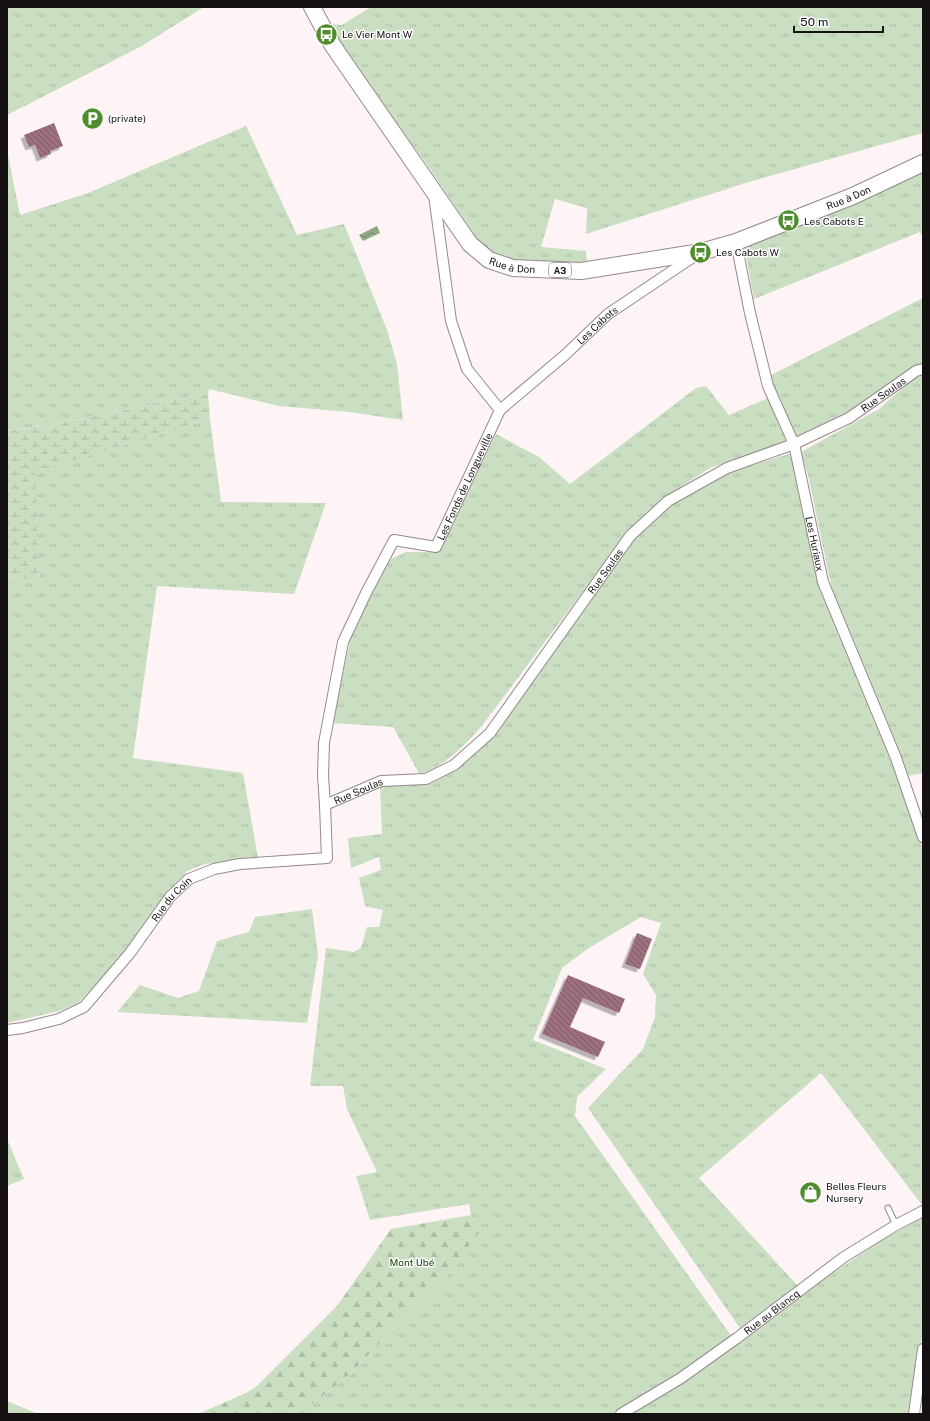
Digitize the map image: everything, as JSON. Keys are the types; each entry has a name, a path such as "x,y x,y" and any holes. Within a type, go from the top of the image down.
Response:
{"main road":[{"name":"Rue à Don","path":"312,7 333,46 470,244 489,260 513,268 581,272 702,252 736,242 853,196 923,163"}],"street":[{"path":"434,193 451,321 467,369 500,410"},
{"name":"Les Huriaux","path":"736,242 750,313 768,386 794,444 823,582 896,758 923,837"},
{"name":"Les Cabots","path":"500,410 565,355 608,314 702,252"},
{"name":"Rue Soulas","path":"325,805 381,781 426,778 454,765 490,732 630,536 668,501 726,468 794,444 849,418 916,371 923,368"},
{"name":"Les Fonds de Longueville","path":"325,805 323,776 324,743 344,642 366,592 394,540 436,547 500,410"},
{"name":"Rue du Coin","path":"7,1030 23,1028 59,1019 84,1007 130,953 170,897 190,879 214,869 240,864 327,858 325,805"},
{"name":"Rue au Blancq","path":"621,1414 680,1378 738,1338 844,1257 896,1225 923,1211"},
{"path":"914,1414 923,1348"}],"lane":[{"path":"888,1208 896,1225"}],"green space":[{"path":"7,7 204,7 140,47 7,115"},
{"path":"371,7 923,7 923,133 752,181 586,234 587,208 555,199 541,247 586,251 587,264 553,266 503,259 478,240 423,159 345,54 328,24 342,25"},
{"path":"246,126 297,235 344,224 387,330 397,364 403,420 349,412 279,406 209,389 208,393 49,425 7,431 7,150 20,215 88,193"},
{"path":"923,170 923,237 920,232 754,299 744,244"},
{"path":"923,298 923,365 848,413 797,437 774,390 769,376"},
{"path":"923,374 923,773 907,776 833,595 808,475 801,452 879,409 916,376"},
{"path":"706,386 729,415 768,398 786,442 710,468 670,494 630,529 481,727 460,749 446,761 420,775 393,727 332,723 350,641 368,598 391,559 406,552 439,552 496,434 539,457 570,484 696,388"},
{"path":"208,393 210,419 35,472 39,580 7,577 7,431 49,425"},
{"path":"210,419 221,502 326,503 294,594 157,586 133,758 243,773 258,858 205,864 187,871 111,968 78,1003 59,1011 7,1023 7,577 39,580 34,472"},
{"path":"792,453 819,584 891,758 923,849 923,1204 922,1205 821,1073 699,1178 798,1286 741,1330 588,1108 643,1049 655,1017 656,995 643,974 661,923 641,917 589,948 562,968 533,1040 606,1069 577,1097 575,1116 732,1337 678,1376 613,1414 305,1414 311,1405 350,1374 421,1300 440,1285 480,1230 471,1215 469,1204 370,1220 356,1176 377,1172 347,1109 343,1086 310,1086 326,948 353,952 361,948 367,927 379,927 383,910 365,906 359,878 381,870 379,857 351,868 348,838 382,834 380,785 456,769 637,536 673,504 728,472"},
{"path":"312,909 318,955 307,1023 117,1012 140,985 178,998 199,991 217,941 249,932 255,917"},
{"path":"7,1139 24,1179 7,1186"},
{"name":"Mont Ubé","path":"471,1215 481,1230 440,1285 421,1300 350,1374 311,1405 305,1414 198,1414 246,1393 257,1386 337,1306 391,1229"},
{"path":"923,1217 923,1330 911,1414 631,1414 697,1374 821,1281 879,1242"},
{"path":"7,1401 36,1413 39,1414 7,1414"}],"water":[{"path":"377,226 380,233 363,241 359,235"}],"building":[{"path":"54,123 63,146 50,151 51,154 40,158 35,145 29,147 24,135"},
{"path":"637,933 652,939 640,969 625,964"},
{"path":"568,975 625,999 619,1013 583,998 570,1027 605,1042 598,1057 542,1034"}],"place":[{"name":"Le Vier Mont W","path":"327,34"},
{"name":"(private)","path":"93,118"},
{"name":"Les Cabots E","path":"789,221"},
{"name":"Les Cabots W","path":"701,252"},
{"name":"Belles Fleurs Nursery","path":"811,1192"}]}
